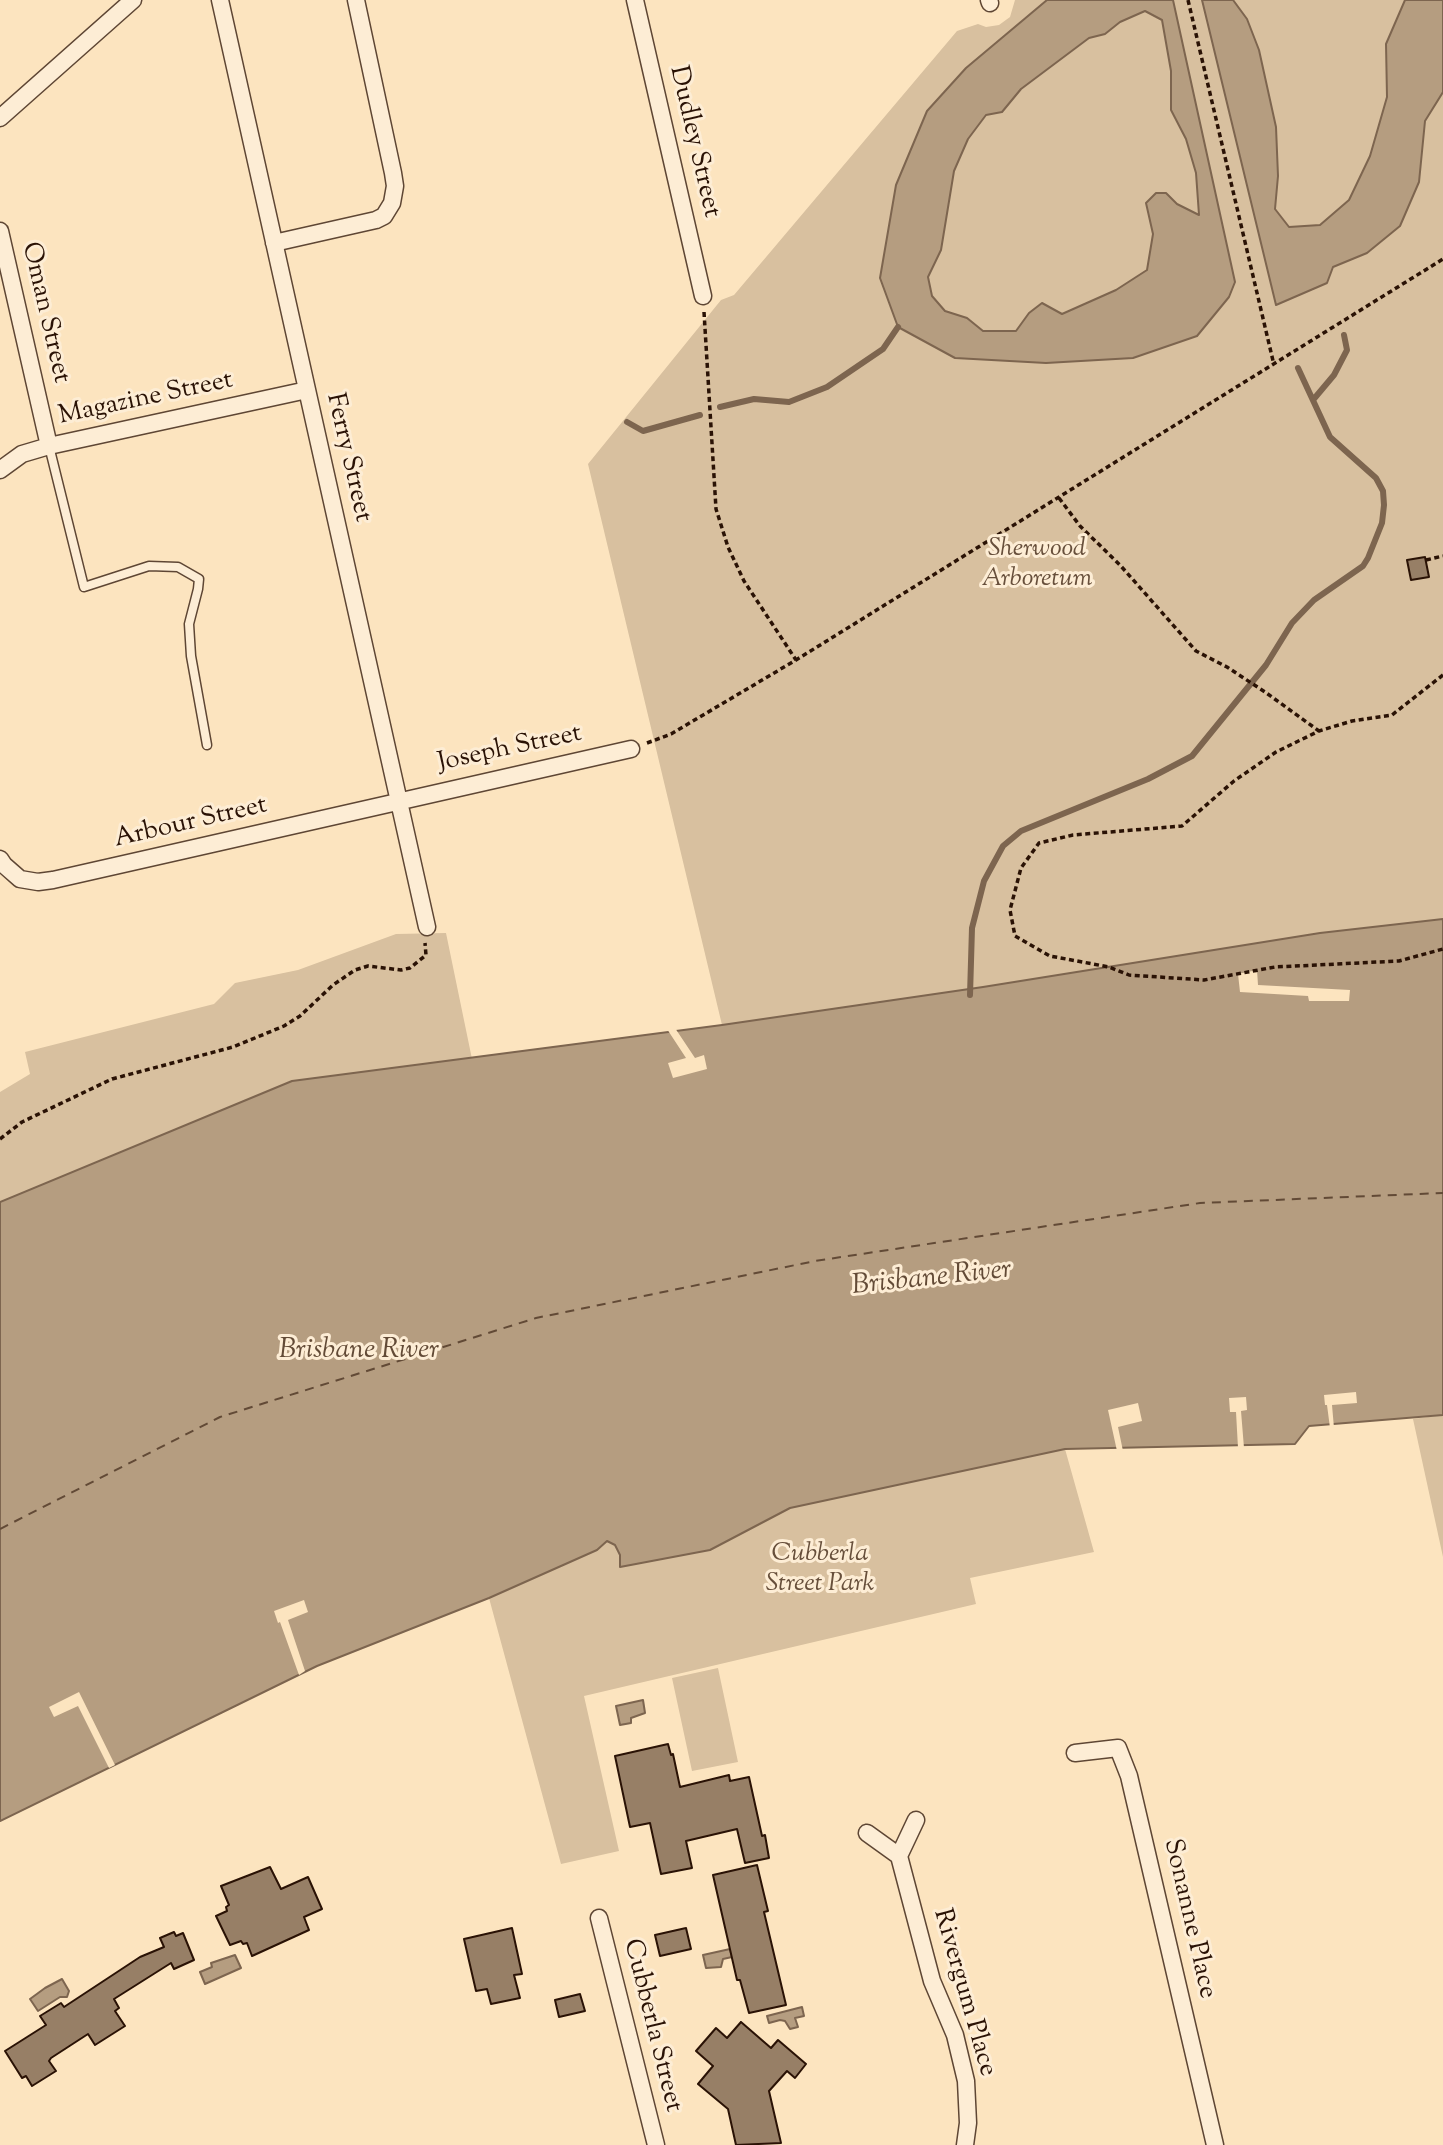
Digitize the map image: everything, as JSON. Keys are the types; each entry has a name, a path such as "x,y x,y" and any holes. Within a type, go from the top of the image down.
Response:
{"street":[{"path":"0,118 133,0"},
{"name":"Ferry Street","path":"220,0 428,927"},
{"path":"274,243 376,220 388,211 392,203 395,187 393,173 356,0"},
{"name":"Dudley Street","path":"635,0 703,296"},
{"name":"Oman Street","path":"0,231 49,446"},
{"name":"Magazine Street","path":"0,470 22,454 49,446 307,390"},
{"name":"Joseph Street","path":"400,800 631,749"},
{"name":"Arbour Street","path":"0,859 13,875 29,882 38,882 400,800"},
{"name":"Sonanne Place","path":"1075,1753 1118,1748 1129,1776 1215,2145"},
{"path":"867,1833 899,1856 916,1820"},
{"name":"Rivergum Place","path":"899,1856 932,1981 955,2035 966,2081 968,2123 965,2145"},
{"name":"Cubberla Street","path":"599,1919 656,2145"}],"lane":[{"path":"49,446 84,587 149,566 178,566 199,579 189,624 191,656 207,745"}],"path":[{"path":"1188,0 1274,365"},
{"path":"631,749 671,734 796,660 1443,259"},
{"path":"703,296 716,509 728,547 744,581 796,660"},
{"path":"1059,498 1080,526 1120,565 1196,651 1227,667 1319,731"},
{"path":"1426,561 1443,556"},
{"path":"1443,675 1392,715 1352,721 1319,731 1276,752 1234,781 1182,826 1073,835 1039,843 1021,868 1010,910 1015,936 1050,956 1109,967 1129,975 1204,980 1275,967 1399,961 1443,949"},
{"path":"0,1139 22,1122 103,1083 233,1047 284,1026 355,970 368,966 401,970 410,968 426,955 425,939 428,927"}],"green space":[{"name":"Sherwood Arboretum","path":"1015,0 1443,0 1443,919 1320,933 983,987 722,1025 588,464 721,300 734,295 957,31 978,24 986,27 999,25 1010,17"},
{"path":"446,933 472,1059 292,1081 0,1202 0,1092 30,1074 25,1052 214,1004 235,983 298,970 396,934"},
{"path":"1443,1415 1443,1557 1413,1419"},
{"name":"Cubberla Street Park","path":"1065,1449 1094,1552 970,1578 976,1604 584,1696 619,1851 561,1864 489,1598 597,1550 607,1541 615,1545 620,1555 621,1567 710,1550 790,1508"},
{"path":"718,1668 738,1762 692,1771 672,1678"}],"water":[{"path":"1047,0 1173,0 1235,282 1229,297 1197,336 1133,358 1046,363 955,358 898,327 880,278 896,185 927,111 966,68","holes":["1145,11 1162,20 1171,71 1171,110 1186,139 1196,173 1199,215 1177,204 1166,193 1156,193 1146,203 1153,234 1147,270 1116,290 1062,314 1042,303 1029,313 1016,331 983,331 967,318 945,311 932,296 928,277 941,250 954,171 968,139 986,115 1002,112 1021,89 1089,38 1105,34 1120,22"]},
{"path":"1202,0 1233,0 1247,19 1259,50 1276,127 1278,176 1275,209 1289,227 1320,225 1349,200 1370,156 1387,97 1386,44 1405,0 1443,0 1443,92 1425,121 1419,182 1400,226 1367,253 1333,267 1327,283 1276,305"},
{"name":"Brisbane River","path":"1443,919 1443,1415 1309,1426 1295,1444 1065,1449 790,1508 710,1550 620,1567 620,1555 615,1545 607,1541 597,1550 489,1598 317,1666 0,1821 0,1202 292,1081 722,1025 983,987 1320,933"},
{"path":"643,1700 645,1713 631,1718 631,1723 620,1725 616,1706"},
{"path":"730,1949 732,1957 723,1959 721,1967 706,1968 703,1955"},
{"path":"235,1955 241,1968 205,1984 200,1972 212,1967 211,1963"},
{"path":"62,1979 69,1991 67,1997 60,1997 38,2011 30,1999"},
{"path":"802,2007 804,2016 795,2018 798,2027 790,2029 785,2021 780,2020 769,2023 767,2016"}],"pier":[{"path":"1257,970 1258,985 1350,990 1349,1001 1309,1001 1308,996 1240,992 1238,974"},
{"path":"675,1028 695,1058 704,1055 707,1069 673,1078 668,1063 686,1058 667,1029"},
{"path":"1356,1392 1357,1403 1332,1405 1334,1428 1330,1428 1324,1395"},
{"path":"1246,1397 1247,1410 1241,1411 1244,1448 1238,1448 1236,1412 1230,1412 1229,1398"},
{"path":"1138,1403 1142,1421 1118,1427 1123,1451 1117,1451 1108,1410"},
{"path":"304,1600 308,1612 288,1620 305,1671 299,1675 274,1611"},
{"path":"79,1692 115,1765 109,1768 78,1706 54,1717 49,1707"}],"building":[{"path":"1425,557 1429,577 1411,580 1407,560"},
{"path":"668,1744 671,1755 673,1754 680,1787 729,1775 730,1781 749,1777 769,1858 745,1863 737,1829 686,1841 692,1868 661,1874 650,1823 630,1827 615,1756"},
{"path":"757,1865 768,1911 764,1912 786,2005 749,2013 740,1980 737,1980 713,1875"},
{"path":"270,1867 281,1889 308,1877 322,1909 304,1917 309,1930 252,1956 247,1943 243,1944 241,1941 230,1945 216,1916 227,1911 226,1907 229,1905 221,1886"},
{"path":"512,1928 522,1974 514,1975 520,1998 491,2004 487,1989 476,1991 464,1939"},
{"path":"686,1928 691,1949 660,1956 655,1935"},
{"path":"174,1932 176,1936 183,1933 194,1960 174,1969 171,1963 114,1999 119,2008 115,2011 125,2026 95,2045 88,2034 51,2058 49,2061 56,2071 32,2086 26,2076 22,2078 5,2051 46,2025 40,2016 61,2003 64,2007 140,1957 164,1947 160,1938"},
{"path":"580,1994 585,2011 559,2017 555,2000"},
{"path":"741,2022 771,2048 778,2040 806,2064 795,2078 787,2071 769,2091 781,2143 736,2145 728,2109 698,2084 713,2066 696,2051 716,2028 727,2038"}],"waterway":[{"path":"720,407 754,399 789,402 827,387 883,349 898,327"},
{"path":"1313,400 1334,375 1347,350 1344,335"},
{"path":"970,995 972,928 984,881 1003,846 1021,831 1148,779 1192,756 1266,665 1292,623 1314,600 1363,566 1368,558 1382,523 1383,491 1376,478 1330,437 1298,368"},
{"path":"627,422 643,431 700,415"}],"ferry route":[{"path":"0,1529 220,1417 536,1318 815,1261 1200,1203 1443,1193"}]}
